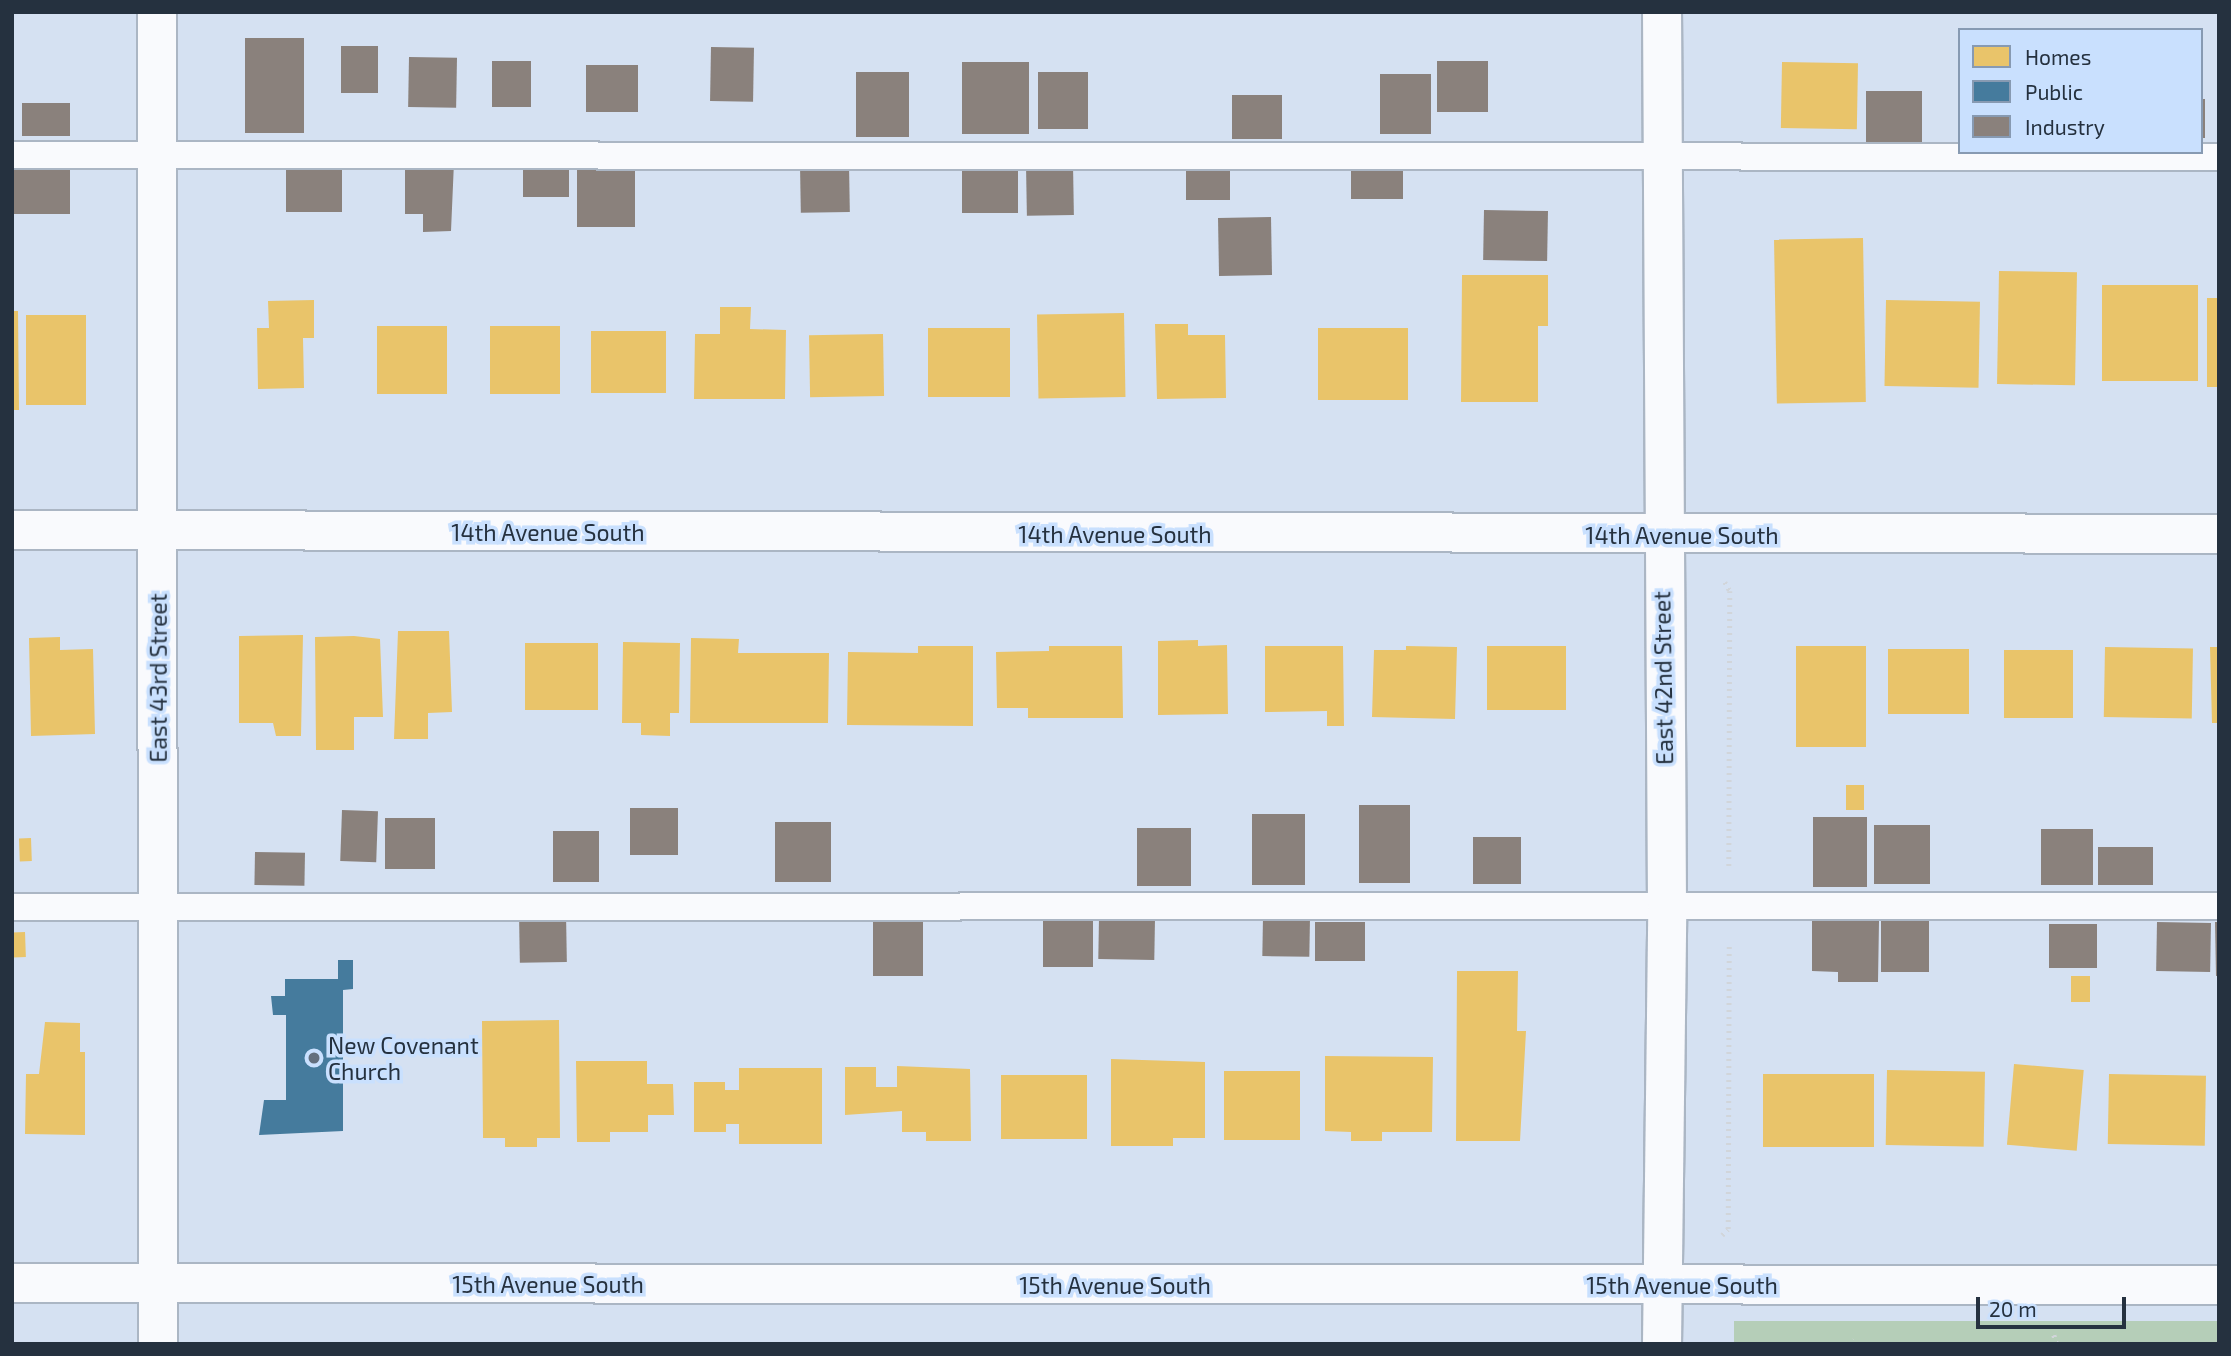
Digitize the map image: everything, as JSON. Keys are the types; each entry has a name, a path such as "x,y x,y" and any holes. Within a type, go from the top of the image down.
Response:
{"street":[{"name":"East 43rd Street","path":"157,12 158,1344"},
{"name":"East 42nd Street","path":"1662,12 1662,535 1667,904 1662,1344"},
{"name":"14th Avenue South","path":"12,530 2219,534"},
{"name":"15th Avenue South","path":"12,1283 2219,1285"}],"lane":[{"path":"12,155 2219,157"},
{"path":"12,907 158,909 1667,904 2219,906"}],"path":[{"path":"2054,1335 2057,1344"},
{"path":"1847,1344 1852,1338"}],"green space":[{"path":"1734,1321 2219,1321 2219,1344 1734,1344"}],"building: Homes":[{"path":"1782,62 1858,63 1857,129 1781,128"},
{"path":"1863,238 1866,402 1777,404 1774,240"},
{"path":"1999,271 2077,272 2075,385 1997,384"},
{"path":"1462,275 1548,275 1548,326 1538,326 1538,402 1461,402"},
{"path":"2102,285 2198,285 2198,381 2102,381"},
{"path":"2207,298 2219,298 2219,387 2207,387"},
{"path":"314,300 314,338 303,338 304,388 258,389 257,328 269,328 268,301"},
{"path":"1886,300 1980,302 1978,388 1884,386"},
{"path":"720,307 751,307 750,329 786,330 785,399 694,399 695,334 720,334"},
{"path":"12,311 18,311 19,410 12,410"},
{"path":"1124,313 1125,397 1038,399 1037,315"},
{"path":"26,315 86,315 86,405 26,405"},
{"path":"1155,324 1188,324 1188,335 1225,335 1226,398 1157,399"},
{"path":"377,326 447,326 447,394 377,394"},
{"path":"490,326 560,326 560,394 490,394"},
{"path":"928,328 1010,328 1010,397 928,397"},
{"path":"1318,328 1408,328 1408,400 1318,400"},
{"path":"591,331 666,331 666,393 591,393"},
{"path":"883,334 884,396 810,397 809,335"},
{"path":"398,631 449,631 452,712 428,713 428,739 394,739"},
{"path":"303,635 301,736 276,736 273,723 239,723 239,636"},
{"path":"354,636 380,639 383,717 354,717 354,750 316,750 315,637"},
{"path":"60,637 60,650 93,649 95,734 31,736 29,638"},
{"path":"691,638 739,639 738,653 829,653 828,723 690,723"},
{"path":"1198,640 1198,646 1227,645 1228,714 1158,715 1158,641"},
{"path":"623,642 680,643 679,713 670,713 670,736 641,735 641,723 622,723"},
{"path":"525,643 598,643 598,710 525,710"},
{"path":"918,646 973,646 973,726 847,725 848,652 918,653"},
{"path":"1049,646 1122,646 1123,718 1028,718 1028,708 997,708 996,652 1049,651"},
{"path":"1265,646 1343,646 1344,726 1327,726 1327,711 1265,712"},
{"path":"1406,646 1457,647 1455,719 1372,717 1374,650 1406,650"},
{"path":"1487,646 1566,646 1566,710 1487,710"},
{"path":"1796,646 1866,646 1866,747 1796,747"},
{"path":"2105,647 2193,649 2192,719 2104,717"},
{"path":"2210,647 2219,647 2219,723 2212,723"},
{"path":"1888,649 1969,649 1969,714 1888,714"},
{"path":"2004,650 2073,650 2073,718 2004,718"},
{"path":"1846,785 1864,785 1864,810 1846,810"},
{"path":"19,838 31,838 32,861 20,861"},
{"path":"12,932 25,932 26,957 13,957"},
{"path":"1457,971 1518,971 1517,1031 1526,1031 1520,1141 1456,1141"},
{"path":"2071,976 2090,976 2090,1002 2071,1002"},
{"path":"559,1020 560,1138 537,1138 537,1147 505,1147 505,1138 483,1138 482,1021"},
{"path":"45,1022 80,1023 80,1052 85,1052 85,1135 25,1134 26,1074 39,1074"},
{"path":"1325,1056 1433,1057 1432,1132 1382,1132 1382,1141 1351,1141 1351,1132 1325,1131"},
{"path":"1111,1059 1205,1062 1205,1138 1173,1138 1173,1146 1111,1146"},
{"path":"576,1061 647,1061 647,1084 673,1084 674,1115 648,1115 648,1132 610,1132 610,1142 577,1142"},
{"path":"2014,1064 2084,1070 2077,1151 2007,1145"},
{"path":"897,1066 970,1069 971,1141 926,1141 926,1132 902,1132 902,1111 845,1115 845,1067 876,1067 876,1087 897,1087"},
{"path":"739,1068 822,1068 822,1144 739,1144 739,1124 726,1124 726,1132 694,1132 694,1082 725,1082 725,1090 739,1090"},
{"path":"1887,1070 1985,1072 1984,1147 1886,1145"},
{"path":"1224,1071 1300,1071 1300,1140 1224,1140"},
{"path":"1763,1074 1874,1074 1874,1147 1763,1147"},
{"path":"2109,1074 2206,1076 2205,1146 2108,1144"},
{"path":"1001,1075 1087,1075 1087,1139 1001,1139"}],"building: Public":[{"name":"New Covenant Church","path":"338,960 353,960 353,989 343,990 343,1131 259,1135 264,1100 286,1100 286,1015 273,1015 271,996 285,996 285,979 338,979"}],"building: Industry":[{"path":"245,38 304,38 304,133 245,133"},
{"path":"341,46 378,46 378,93 341,93"},
{"path":"711,47 754,48 753,102 710,101"},
{"path":"409,57 457,58 456,108 408,107"},
{"path":"492,61 531,61 531,107 492,107"},
{"path":"1437,61 1488,61 1488,112 1437,112"},
{"path":"962,62 1029,62 1029,134 962,134"},
{"path":"586,65 638,65 638,112 586,112"},
{"path":"856,72 909,72 909,137 856,137"},
{"path":"1038,72 1088,72 1088,129 1038,129"},
{"path":"1380,74 1431,74 1431,134 1380,134"},
{"path":"1866,91 1922,91 1922,145 1866,145"},
{"path":"1232,95 1282,95 1282,139 1232,139"},
{"path":"2203,99 2205,138 2203,138"},
{"path":"22,103 70,103 70,136 22,136"},
{"path":"13,162 70,162 70,214 13,214"},
{"path":"454,162 451,231 423,232 423,214 405,214 405,163"},
{"path":"577,162 635,162 635,227 577,227"},
{"path":"962,163 1018,163 1018,213 962,213"},
{"path":"849,164 850,212 801,213 800,165"},
{"path":"1073,164 1074,215 1027,216 1026,165"},
{"path":"286,165 342,165 342,212 286,212"},
{"path":"1186,165 1230,165 1230,200 1186,200"},
{"path":"1351,165 1403,165 1403,199 1351,199"},
{"path":"523,167 569,167 569,197 523,197"},
{"path":"1484,210 1548,211 1547,261 1483,260"},
{"path":"1271,217 1272,275 1219,276 1218,218"},
{"path":"1359,805 1410,805 1410,883 1359,883"},
{"path":"630,808 678,808 678,855 630,855"},
{"path":"342,810 378,811 376,862 340,861"},
{"path":"1252,814 1305,814 1305,885 1252,885"},
{"path":"1813,817 1867,817 1867,887 1813,887"},
{"path":"385,818 435,818 435,869 385,869"},
{"path":"775,822 831,822 831,882 775,882"},
{"path":"1874,825 1930,825 1930,884 1874,884"},
{"path":"1137,828 1191,828 1191,886 1137,886"},
{"path":"2041,829 2093,829 2093,885 2041,885"},
{"path":"553,831 599,831 599,882 553,882"},
{"path":"1473,837 1521,837 1521,884 1473,884"},
{"path":"2098,847 2153,847 2153,885 2098,885"},
{"path":"255,852 305,853 304,886 254,885"},
{"path":"566,913 567,962 520,963 519,914"},
{"path":"1263,917 1310,918 1309,957 1262,956"},
{"path":"1099,918 1155,919 1154,960 1098,959"},
{"path":"1043,919 1093,919 1093,967 1043,967"},
{"path":"873,920 923,920 923,976 873,976"},
{"path":"1812,921 1879,921 1878,982 1838,982 1838,972 1812,971"},
{"path":"1881,921 1929,921 1929,972 1881,972"},
{"path":"1315,922 1365,922 1365,961 1315,961"},
{"path":"2157,922 2211,923 2210,972 2156,971"},
{"path":"2215,922 2219,922 2219,976 2216,976"},
{"path":"2049,924 2097,924 2097,968 2049,968"}],"place":[{"name":"New Covenant Church","path":"314,1058"}]}
